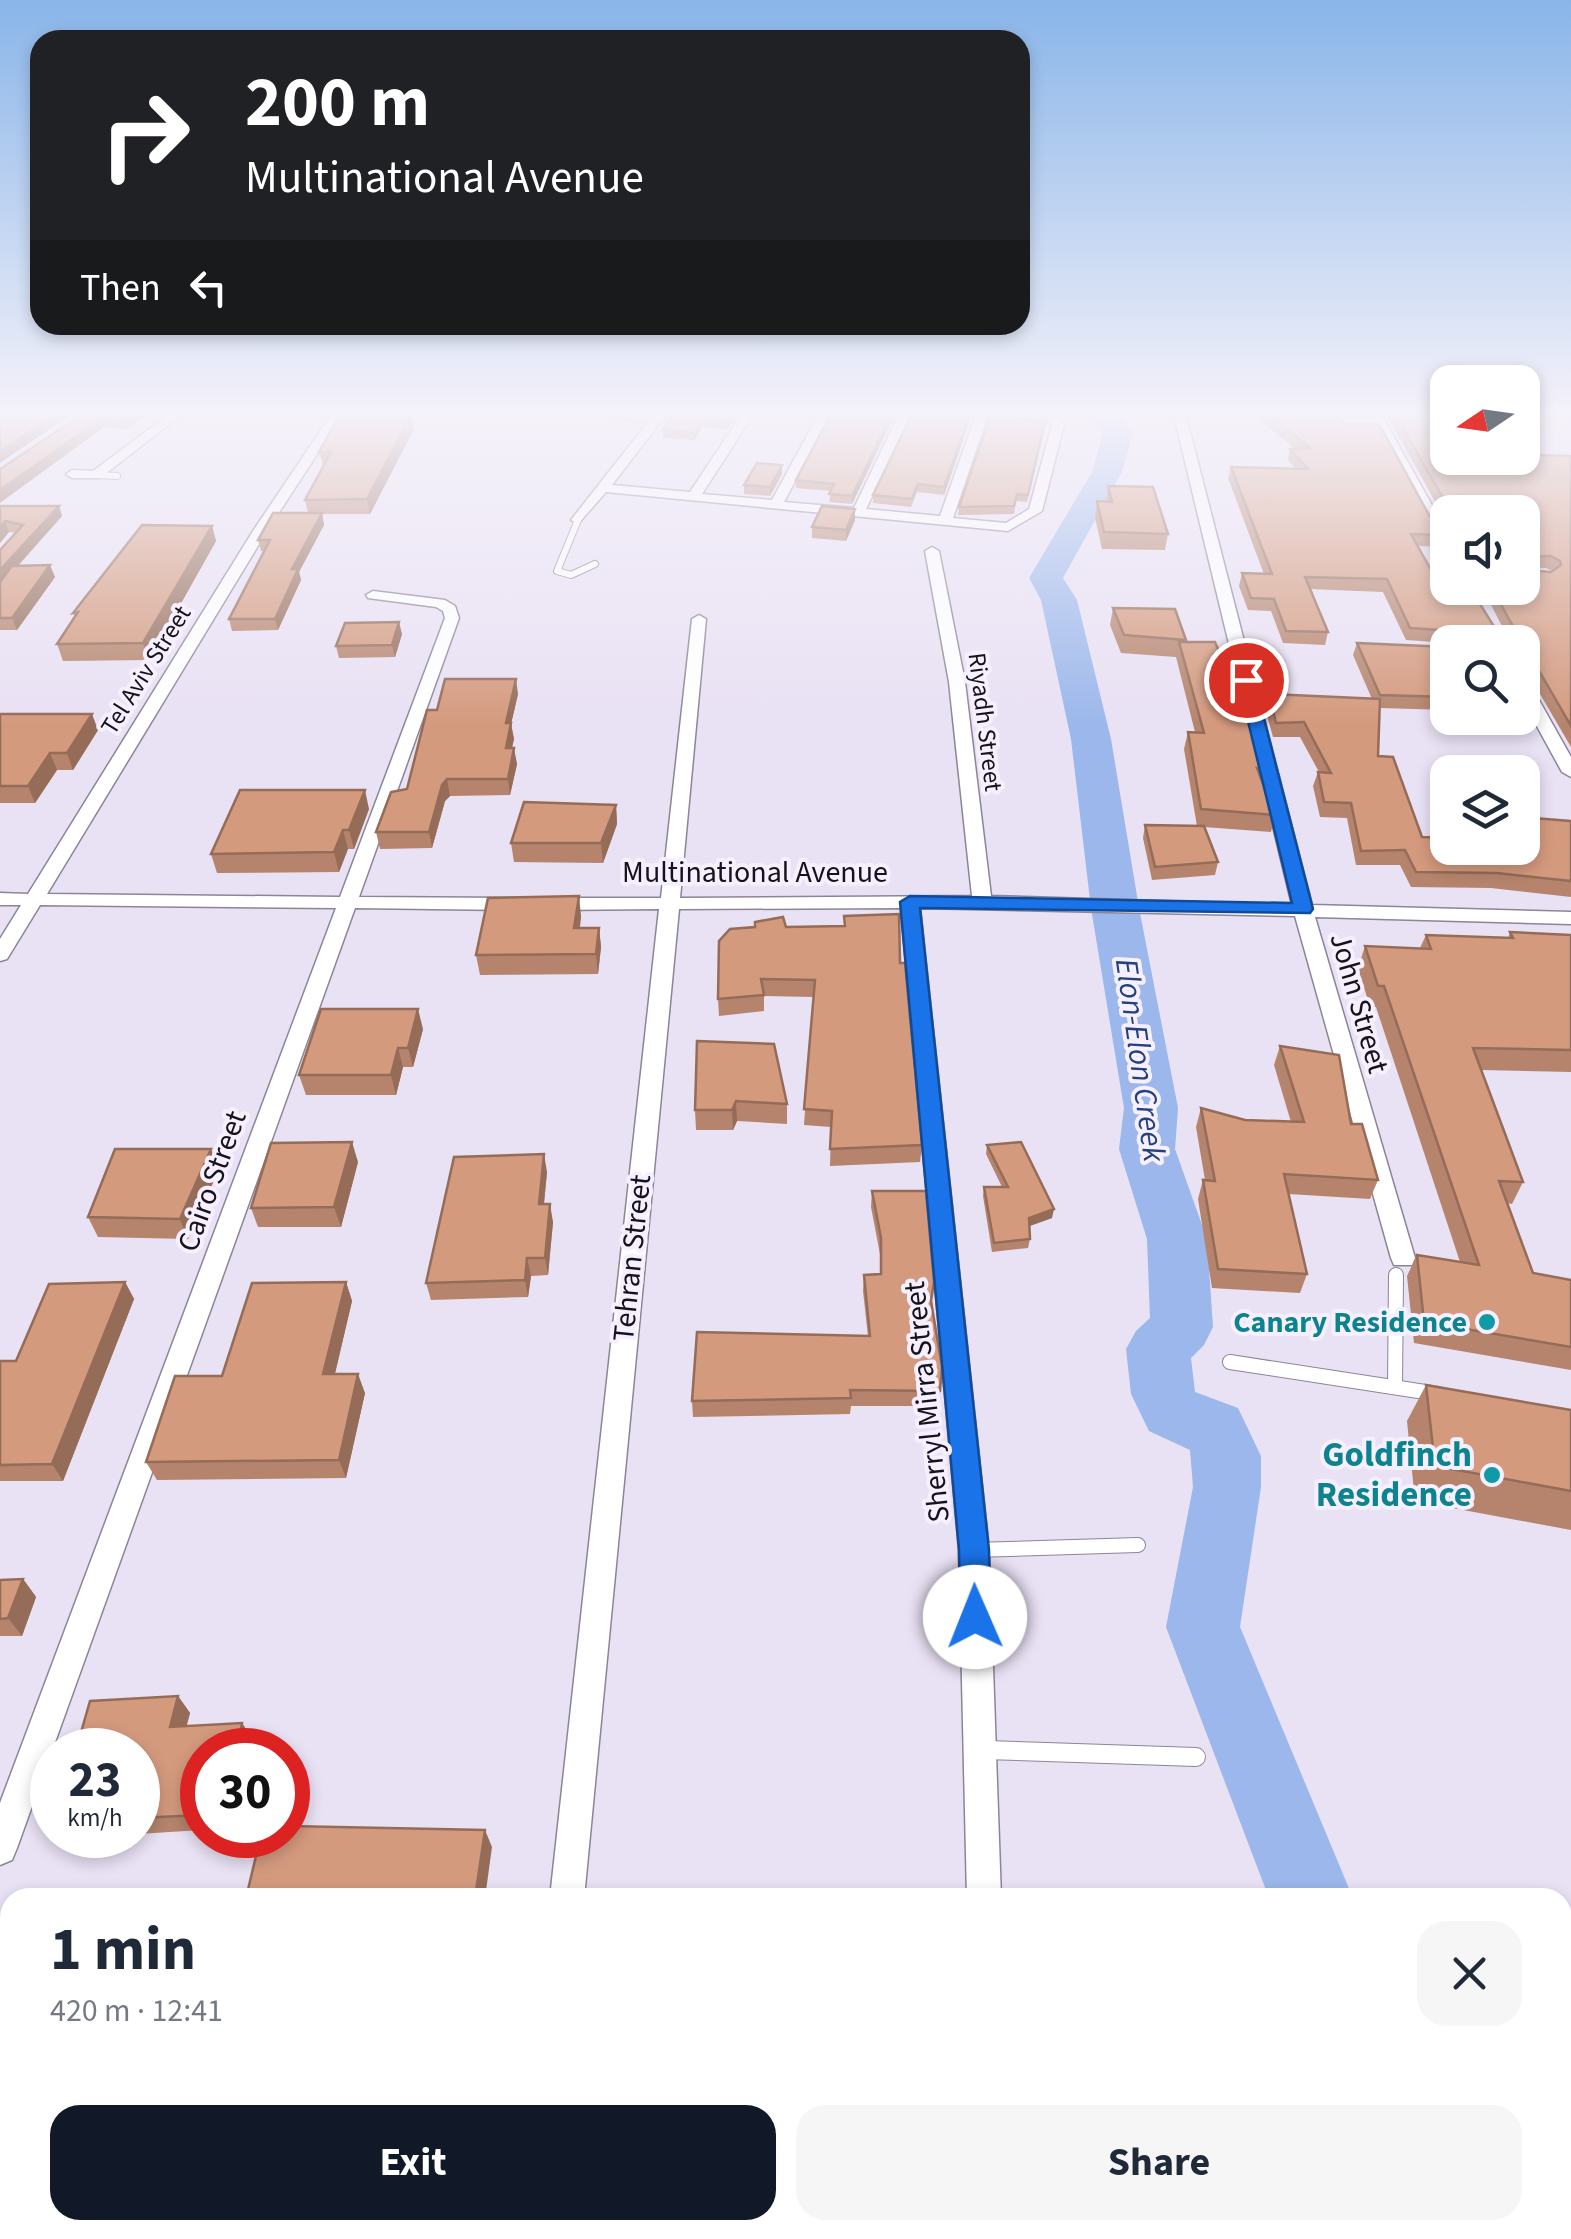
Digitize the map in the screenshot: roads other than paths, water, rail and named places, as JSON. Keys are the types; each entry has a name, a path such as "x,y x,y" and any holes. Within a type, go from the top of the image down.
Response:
{"street":[{"name":"Tel Aviv Street","path":"0,955 270,516"},
{"path":"578,520 581,516"},
{"path":"896,516 1008,528 1026,516"},
{"path":"945,521 947,516"},
{"name":"John Street","path":"1205,516 1303,909 1399,1266"},
{"name":"Riyadh Street","path":"932,551 957,682 982,902"},
{"name":"Cairo Street","path":"0,1848 452,618 450,609 440,603 373,595"},
{"name":"Tehran Street","path":"568,1888 699,619"},
{"path":"1540,716 1571,772"},
{"name":"Multinational Avenue","path":"0,898 350,904 982,902 1571,918"},
{"name":"Sherryl Mirra Street","path":"910,902 974,1550 976,1750 983,1888"}],"lane":[{"path":"578,520 556,571 571,575 596,564"},
{"path":"1395,1388 1399,1266"},
{"path":"1230,1362 1454,1396"},
{"path":"974,1550 1138,1545"},
{"path":"976,1750 1196,1757"}],"waterway":[{"name":"Elon-Elon Creek","path":"1081,516 1046,578 1059,600 1091,739 1115,908 1151,1108 1147,1149 1177,1239 1182,1327 1158,1349 1163,1394 1172,1412 1214,1428 1227,1456 1227,1487 1203,1627 1307,1888"}],"place":[{"name":"Canary Residence","path":"1487,1322"},
{"name":"Goldfinch Residence","path":"1492,1475"}]}
